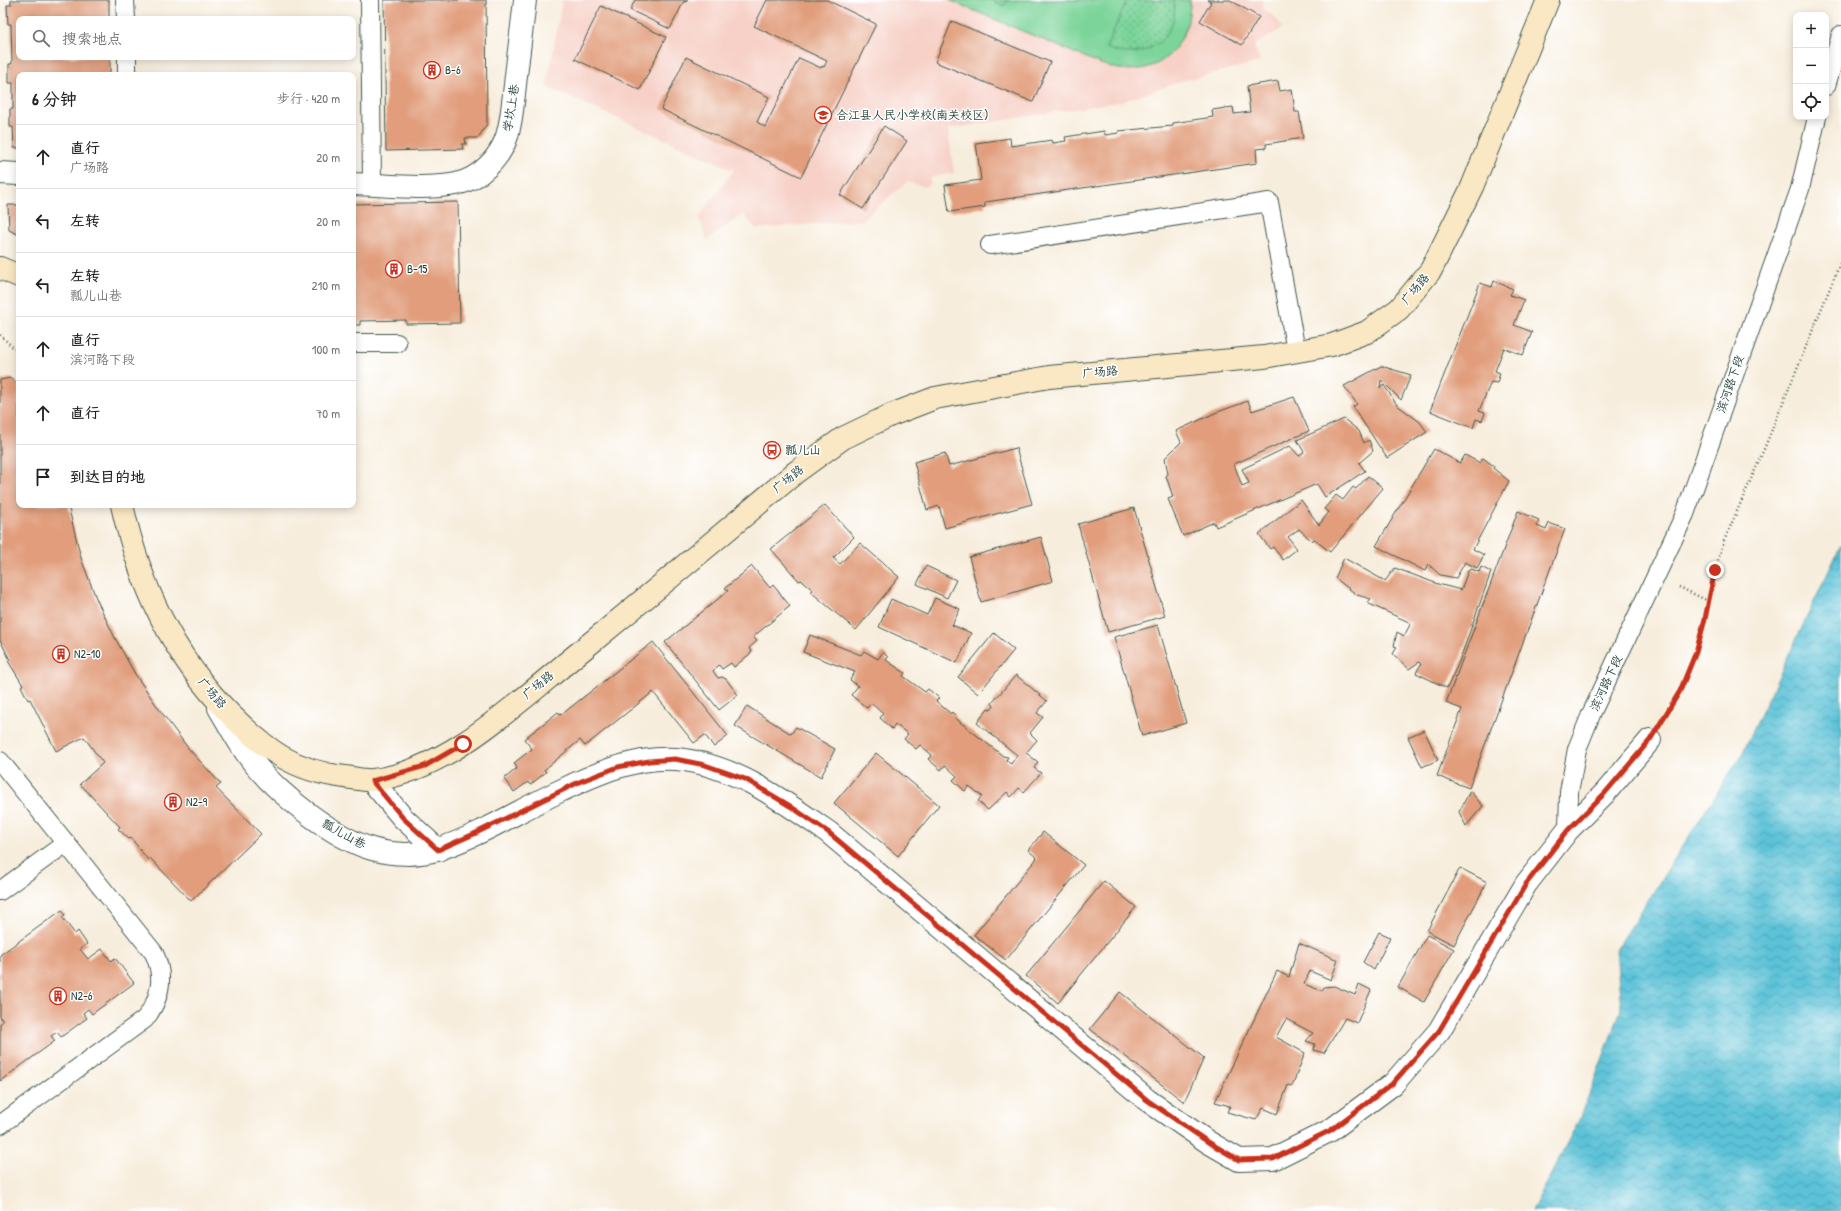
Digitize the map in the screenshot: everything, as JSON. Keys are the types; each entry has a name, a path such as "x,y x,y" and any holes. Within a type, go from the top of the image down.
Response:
{"main road":[{"name":"广场路","path":"123,508 134,551 153,602 180,654 208,692 256,740 293,764 325,775 372,781 425,766 463,744 620,618 796,472 842,438 891,415 935,398 1049,377 1264,357 1332,345 1367,332 1399,309 1431,270 1472,187 1548,0"}],"street":[{"name":"学坎上巷","path":"363,184 426,186 457,184 474,178 497,156 507,136 514,97 525,0"},
{"path":"0,173 16,174"},
{"name":"瓢儿山巷","path":"208,692 252,762 276,788 312,816 345,837 372,849 408,855 438,850 474,834 579,782 618,767 649,761 675,759 705,765 745,779 790,806 828,832 1147,1100 1208,1142 1239,1160 1273,1159 1331,1130 1392,1084 1439,1031 1526,884 1568,830"},
{"path":"1568,830 1605,793 1650,740"},
{"path":"372,781 403,818 438,850"}],"lane":[{"path":"125,0 126,16"},
{"path":"363,184 370,0"},
{"path":"1827,84 1841,36"},
{"path":"127,60 127,72"},
{"name":"滨河路下段","path":"1568,830 1569,792 1577,749 1592,712 1685,514 1800,189 1816,120"},
{"path":"990,245 1269,202 1296,351"},
{"path":"356,344 397,343"},
{"path":"0,761 154,953 159,964 161,976 157,1000 145,1019 0,1125"},
{"path":"0,891 66,843"}],"path":[{"path":"1650,740 1680,691 1696,652 1715,570 1724,541 1765,447 1841,261"},
{"path":"0,334 16,350"},
{"path":"1657,576 1708,601"}],"shaded area":[{"name":"合江县人民小学校(南关校区)","path":"562,0 1263,0 1263,9 1275,17 1283,28 1254,45 1260,62 1188,79 1124,101 948,129 954,173 929,178 931,184 925,187 907,182 862,220 756,229 743,214 707,240 699,217 734,170 547,87"}],"green space":[{"path":"949,0 1190,0 1188,19 1183,35 1175,49 1164,59 1151,66 1136,69 1119,69 1101,64"},
{"path":"949,0 991,0 1004,6 1007,0 1127,0 1106,48 1119,52 1132,53 1155,45 1164,37 1171,27 1174,14 1174,0 1190,0 1188,19 1183,35 1175,49 1164,59 1151,66 1136,69 1119,69 1101,64"}],"water":[{"path":"1841,545 1841,1211 1532,1211 1581,1116 1621,1009 1616,950 1742,754"}],"building":[{"path":"11,0 109,0 109,16 16,16 16,60 110,60 110,72 16,72 16,148 14,148 13,127 10,127 10,109 13,109 13,83 9,83 9,64 12,64 11,24 8,24 7,5 11,5"},
{"name":"B-6","path":"384,0 486,0 487,124 478,138 465,138 466,144 462,144 463,149 386,151"},
{"path":"635,0 688,0 686,2 684,1 670,29 630,10"},
{"path":"767,0 827,0 876,24 801,177 661,109 686,57 769,97 757,122 765,127 799,58 821,68 822,66 824,67 827,61 754,26"},
{"path":"1207,0 1230,0 1259,17 1242,45 1200,21 1211,2"},
{"path":"601,6 666,37 640,90 575,59"},
{"path":"952,21 1050,62 1033,102 935,62"},
{"path":"1278,81 1280,91 1292,89 1295,112 1299,112 1303,138 1266,144 1266,148 1256,149 1257,163 985,202 985,207 949,212 945,185 981,180 976,143 1010,138 1011,146 1052,140 1053,143 1066,141 1065,137 1104,131 1105,135 1119,133 1118,131 1173,126 1173,123 1213,117 1212,110 1233,107 1234,114 1250,112 1247,86"},
{"path":"884,126 907,141 863,209 840,195"},
{"name":"B-15","path":"458,202 460,323 406,324 406,320 360,321 360,325 356,325 356,204"},
{"path":"8,205 16,205 16,234 9,230"},
{"path":"1494,281 1513,289 1510,295 1524,300 1514,325 1532,332 1523,355 1504,348 1495,371 1500,373 1497,383 1491,382 1479,411 1485,413 1482,421 1476,419 1473,428 1430,411 1480,283 1492,287"},
{"path":"1381,366 1411,375 1401,400 1381,380 1380,388 1384,385 1397,405 1420,422 1427,432 1387,458 1353,407 1357,404 1344,386"},
{"path":"11,378 16,382 16,508 69,508 81,558 96,598 114,636 135,674 188,748 221,784 216,788 261,834 191,901 150,858 148,860 131,838 129,839 118,829 120,827 80,784 103,763 84,737 56,751 30,699 28,700 21,686 23,685 8,661 10,660 0,640 0,380"},
{"path":"1294,397 1309,431 1234,464 1242,486 1249,483 1242,469 1290,446 1299,456 1304,452 1297,440 1344,419 1359,431 1364,443 1369,440 1373,451 1359,463 1365,471 1325,497 1317,484 1216,527 1214,522 1183,536 1168,499 1173,497 1166,476 1168,474 1165,458 1181,442 1176,431 1215,413 1248,401 1252,411"},
{"path":"1016,448 1032,504 945,528 939,506 927,510 914,462 945,453 949,466"},
{"path":"1434,449 1460,463 1465,455 1480,463 1483,458 1494,466 1493,468 1509,481 1473,549 1484,555 1477,568 1465,562 1456,578 1440,575 1428,564 1425,571 1376,546"},
{"path":"1368,476 1383,488 1330,552 1314,539 1312,541 1299,529 1288,537 1297,549 1283,560 1273,547 1270,549 1259,534 1301,500 1319,525 1329,512 1324,509 1336,495 1343,500 1353,487 1356,489"},
{"path":"825,505 854,537 833,558 840,564 860,543 899,577 856,630 811,592 813,590 801,580 799,581 771,549"},
{"path":"1134,508 1165,616 1108,632 1078,524"},
{"path":"1518,511 1539,520 1537,526 1546,530 1549,523 1565,529 1469,788 1437,776 1462,709 1446,703"},
{"path":"1041,537 1053,581 981,602 969,557"},
{"path":"1344,558 1385,581 1395,568 1438,584 1461,590 1468,571 1471,569 1479,572 1481,567 1491,572 1459,662 1447,688 1416,673 1421,664 1419,662 1409,669 1393,654 1397,647 1394,646 1397,632 1404,636 1411,623 1367,603 1371,599 1357,595 1335,578"},
{"path":"752,566 770,588 773,585 790,606 753,637 757,641 749,648 752,652 734,667 731,663 722,669 719,665 713,671 718,678 722,677 726,679 738,695 719,710 665,642 728,591 725,588"},
{"path":"926,566 956,580 947,598 917,584"},
{"path":"935,598 960,609 952,625 971,633 957,663 879,627 891,599 927,615"},
{"path":"1158,625 1186,723 1142,736 1114,637"},
{"path":"994,633 1014,650 978,694 958,677"},
{"path":"810,635 861,655 864,651 878,659 883,652 888,657 886,660 905,673 903,676 925,692 928,689 939,698 936,701 951,714 952,712 960,722 1003,756 1008,757 1006,760 1011,764 1017,755 977,723 988,708 991,710 994,706 992,703 1016,675 1047,701 1037,713 1043,717 1030,733 1037,740 1026,753 1038,762 1034,768 1041,773 1024,792 1019,788 1011,797 1007,792 988,810 978,801 982,796 969,786 965,791 953,780 957,776 945,765 941,770 928,759 932,755 920,745 916,749 904,739 908,734 895,724 892,729 880,718 883,714 871,703 867,708 851,695 858,686 850,680 855,672 803,652"},
{"path":"653,642 728,736 714,747 705,735 694,743 653,692 585,746 580,740 544,770 546,772 530,785 528,782 514,792 504,779 517,768 514,763 532,749 524,739 558,712 561,715"},
{"path":"747,706 791,734 796,727 835,749 821,777 735,726"},
{"path":"1424,730 1438,760 1422,767 1408,737"},
{"path":"876,753 939,805 898,856 834,803"},
{"path":"1470,791 1483,806 1466,826 1459,812"},
{"path":"1043,832 1084,865 1006,960 974,935 1037,858 1028,850"},
{"path":"1460,868 1487,882 1454,945 1427,931"},
{"path":"1104,881 1136,907 1058,1003 1026,976"},
{"name":"N2-6","path":"62,910 65,915 62,917 75,934 78,931 87,944 80,949 88,959 102,949 111,961 115,958 134,983 92,1014 88,1009 83,1013 87,1018 61,1037 57,1032 51,1036 55,1041 0,1081 0,1024 3,1021 0,1017 0,955"},
{"path":"1379,932 1390,937 1374,970 1363,962"},
{"path":"1427,935 1454,949 1424,1002 1398,987"},
{"path":"1299,943 1338,960 1331,980 1310,971 1304,984 1322,991 1324,987 1334,986 1355,995 1359,984 1371,990 1357,1023 1345,1018 1324,1053 1314,1050 1315,1044 1306,1041 1313,1033 1286,1019 1276,1037 1305,1053 1292,1086 1288,1085 1277,1114 1263,1108 1256,1120 1227,1112 1230,1106 1215,1102 1277,971 1289,977"},
{"path":"1120,992 1204,1058 1184,1102 1090,1029"}],"place":[{"name":"B-6","path":"432,70"},
{"name":"合江县人民小学校(南关校区)","path":"823,115"},
{"name":"B-15","path":"394,269"},
{"name":"瓢儿山","path":"772,450"},
{"name":"N2-10","path":"61,654"},
{"name":"N2-9","path":"173,802"},
{"name":"N2-6","path":"58,996"}],"route":[{"path":"463,744 425,766 372,781 403,818 438,850 474,834 579,782 618,767 649,761 675,759 705,765 745,779 790,806 828,832 1147,1100 1208,1142 1239,1160 1273,1159 1331,1130 1392,1084 1439,1031 1526,884 1568,830 1605,793 1650,740 1680,691 1696,652 1705,619 1715,570"}]}
